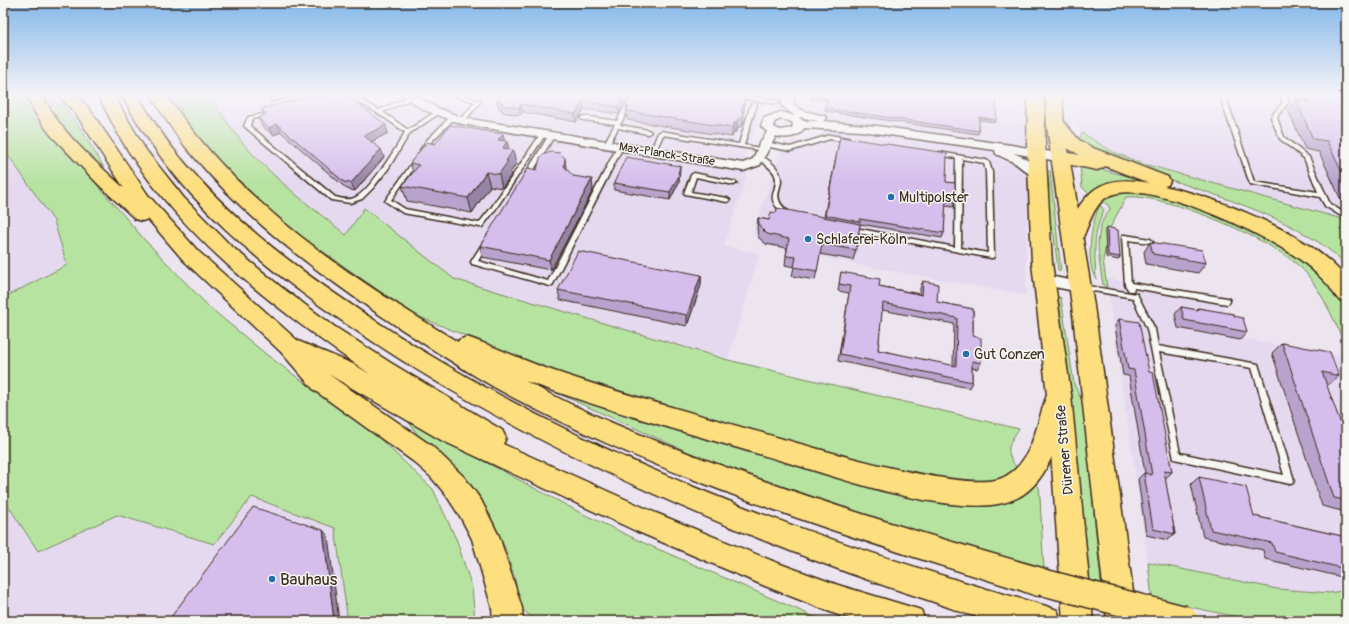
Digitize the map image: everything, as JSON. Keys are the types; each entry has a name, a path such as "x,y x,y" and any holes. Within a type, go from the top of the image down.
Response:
{"main road":[{"path":"51,123 100,176 127,202 172,235"},
{"path":"90,123 141,199 197,261 289,346 322,383 423,454 456,486 471,509 485,536 507,608 508,621"},
{"path":"120,123 169,194 197,224 240,265 317,325 376,366 580,491"},
{"path":"146,123 168,153 204,195 244,234 319,295 391,344 456,383 540,429 610,463 744,520 926,586 1045,621"},
{"path":"177,123 215,169 266,218 340,276 408,322 487,371 572,415 680,462 888,536 1042,582 1191,620"},
{"name":"Dürener Straße","path":"1036,123 1037,174 1044,280 1059,395 1078,621"},
{"path":"1056,124 1063,158 1063,178 1080,287 1122,621"},
{"path":"1056,124 1073,144 1087,152 1128,169 1241,209 1276,225 1307,241 1346,271"},
{"path":"1063,158 1128,169"},
{"path":"1073,238 1085,209 1093,199 1105,190 1134,186 1158,190 1244,221 1286,241 1323,266 1346,294"},
{"path":"408,322 519,368 610,400 858,471 963,493 996,494 1007,490 1022,481 1031,471 1040,453 1059,395"},
{"path":"289,346 345,371 450,432 646,522 775,576 838,600 910,621"}],"street":[{"name":"Max-Planck-Straße","path":"480,123 743,167 752,166 773,132"},
{"path":"767,123 768,128 773,132 782,134 791,133 797,130 799,125 816,124 1036,152 1063,158"},
{"path":"852,123 887,132"},
{"path":"980,145 1019,160 1037,174"},
{"path":"1044,280 1080,287"}],"lane":[{"path":"248,123 247,126 333,199 347,202 361,198 401,148 408,132 422,123"},
{"path":"396,123 408,132"},
{"path":"452,123 430,141 388,201 403,211 480,225 494,209 548,135"},
{"path":"608,123 648,132"},
{"path":"741,146 747,123"},
{"path":"1232,123 1252,183 1323,195"},
{"path":"1276,123 1282,138 1306,157 1327,205 1346,217"},
{"path":"607,144 617,125"},
{"path":"653,152 661,133 763,150 790,149 830,137 853,141"},
{"path":"523,182 548,135"},
{"path":"490,235 474,262 550,284 620,147"},
{"path":"763,150 776,170 779,180 774,197 778,206 786,213 794,217"},
{"path":"844,228 991,256 989,172 986,162 929,153"},
{"path":"958,250 959,157"},
{"path":"727,200 686,193 694,175 734,182"},
{"path":"1150,241 1125,237 1128,285 1151,329 1177,456 1290,480 1255,366 1155,348"},
{"path":"1128,285 1227,301"},
{"path":"1080,287 1135,296"}],"shaded area":[{"path":"228,123 757,123 746,154 747,175 724,246 760,253 728,360 454,279 364,209 347,235 274,176"},
{"path":"817,123 1028,123 1026,295 859,265 763,245 753,233 784,144 824,134"},
{"path":"1074,123 1346,123 1346,220 1144,164 1113,152 1082,133"},
{"path":"3,148 54,221 67,265 3,298"},
{"path":"1106,277 1120,281 1221,296 1228,324 1240,338 1346,357 1346,590 1330,593 1277,589 1148,562"},
{"path":"252,497 335,528 348,621 3,621 3,498 38,551 117,515 214,544"}],"green space":[{"path":"3,123 42,123 144,239 208,306 267,355 376,435 433,489 457,541 472,588 475,621 348,621 335,528 252,497 214,544 117,515 38,551 3,498 3,298 67,265 54,221 3,148"},
{"path":"58,123 77,123 108,174"},
{"path":"187,123 228,123 235,134 264,166 346,235 364,208 454,279 728,360 1019,429 1012,439 1009,448 1010,457 1017,468 998,480 980,483 935,479 825,452 680,412 548,369 412,314 271,215 230,175"},
{"path":"1082,133 1113,152 1144,164 1346,220 1346,264 1322,245 1295,228 1266,214 1110,158 1079,140"},
{"path":"1080,164 1139,179 1155,186 1090,195 1082,187"},
{"path":"1047,171 1050,171 1061,271 1058,270 1054,236 1046,215 1049,186"},
{"path":"1155,186 1156,186 1317,258"},
{"path":"1124,191 1141,192 1177,201 1203,210 1256,232 1302,258 1337,292 1346,308 1346,348 1318,290 1306,273 1292,261 1273,247 1248,234 1194,211 1167,203 1144,198 1126,197 1109,230 1105,230 1106,246 1103,260 1107,287 1103,285 1098,244 1100,228 1110,209 1108,205 1102,201 1111,195"},
{"path":"1100,205 1104,210 1100,219 1095,244 1096,279 1091,263 1090,242 1094,221"},
{"path":"1058,297 1061,298 1074,384 1083,403 1101,583 1088,579 1070,383"},
{"path":"528,380 894,488 1035,483 1039,487 1044,572 894,528 708,461"},
{"path":"407,420 579,512 644,543 824,621 784,621 760,617 724,615 684,621 536,621 520,607 515,579 505,548 490,515 469,484 453,466 421,439"},
{"path":"1148,562 1277,589 1330,593 1346,590 1346,621 1279,621 1242,618 1152,599"}],"building":[{"path":"264,123 384,123 386,125 364,136 381,149 351,183 344,182 277,124 269,128"},
{"path":"702,123 734,123 732,128"},
{"path":"926,123 979,123 979,131"},
{"path":"1306,123 1346,123 1346,181 1327,141 1313,139"},
{"path":"450,125 503,134 498,140 507,141 503,148 513,150 506,161 508,161 499,174 486,172 468,198 402,186 419,165 410,163 427,142 435,144"},
{"name":"Multipolster","path":"840,137 947,153 946,182 955,183 955,202 946,200 944,233 860,219 860,222 825,215"},
{"path":"551,152 560,153 565,158 564,166 573,176 592,179 549,260 480,246 528,168 537,170 542,155"},
{"path":"626,157 680,166 678,174 680,174 670,192 614,183"},
{"path":"777,208 860,224 856,250 822,244 817,271 794,267 796,257 786,256 789,239 767,234 760,227 758,218 769,220 771,212 776,213"},
{"path":"1107,227 1118,230 1120,257 1108,255"},
{"path":"1150,242 1202,250 1206,263 1153,254"},
{"path":"578,251 701,275 687,315 558,290"},
{"path":"841,272 880,279 879,286 922,295 923,281 938,284 937,302 973,309 973,336 981,338 981,363 972,361 972,382 840,354 850,286 839,284","holes":["883,303 957,318 956,366 878,350"]},
{"path":"1181,307 1198,310 1198,308 1234,314 1234,316 1243,318 1247,332 1184,320"},
{"path":"1119,319 1139,322 1149,372 1153,373 1172,472 1164,471 1175,534 1153,529 1144,473 1152,475 1134,370 1128,369"},
{"path":"1282,343 1330,352 1339,376 1322,372 1346,438 1346,500 1334,498"},
{"path":"1199,477 1246,487 1254,516 1346,537 1346,569 1275,552 1272,543 1211,530"},
{"name":"Bauhaus","path":"253,507 323,530 334,621 168,621"}],"place":[{"name":"Multipolster","path":"891,197"},
{"name":"Schlaferei-Köln","path":"808,239"},
{"name":"Gut Conzen","path":"966,354"},
{"name":"Bauhaus","path":"272,579"}]}
